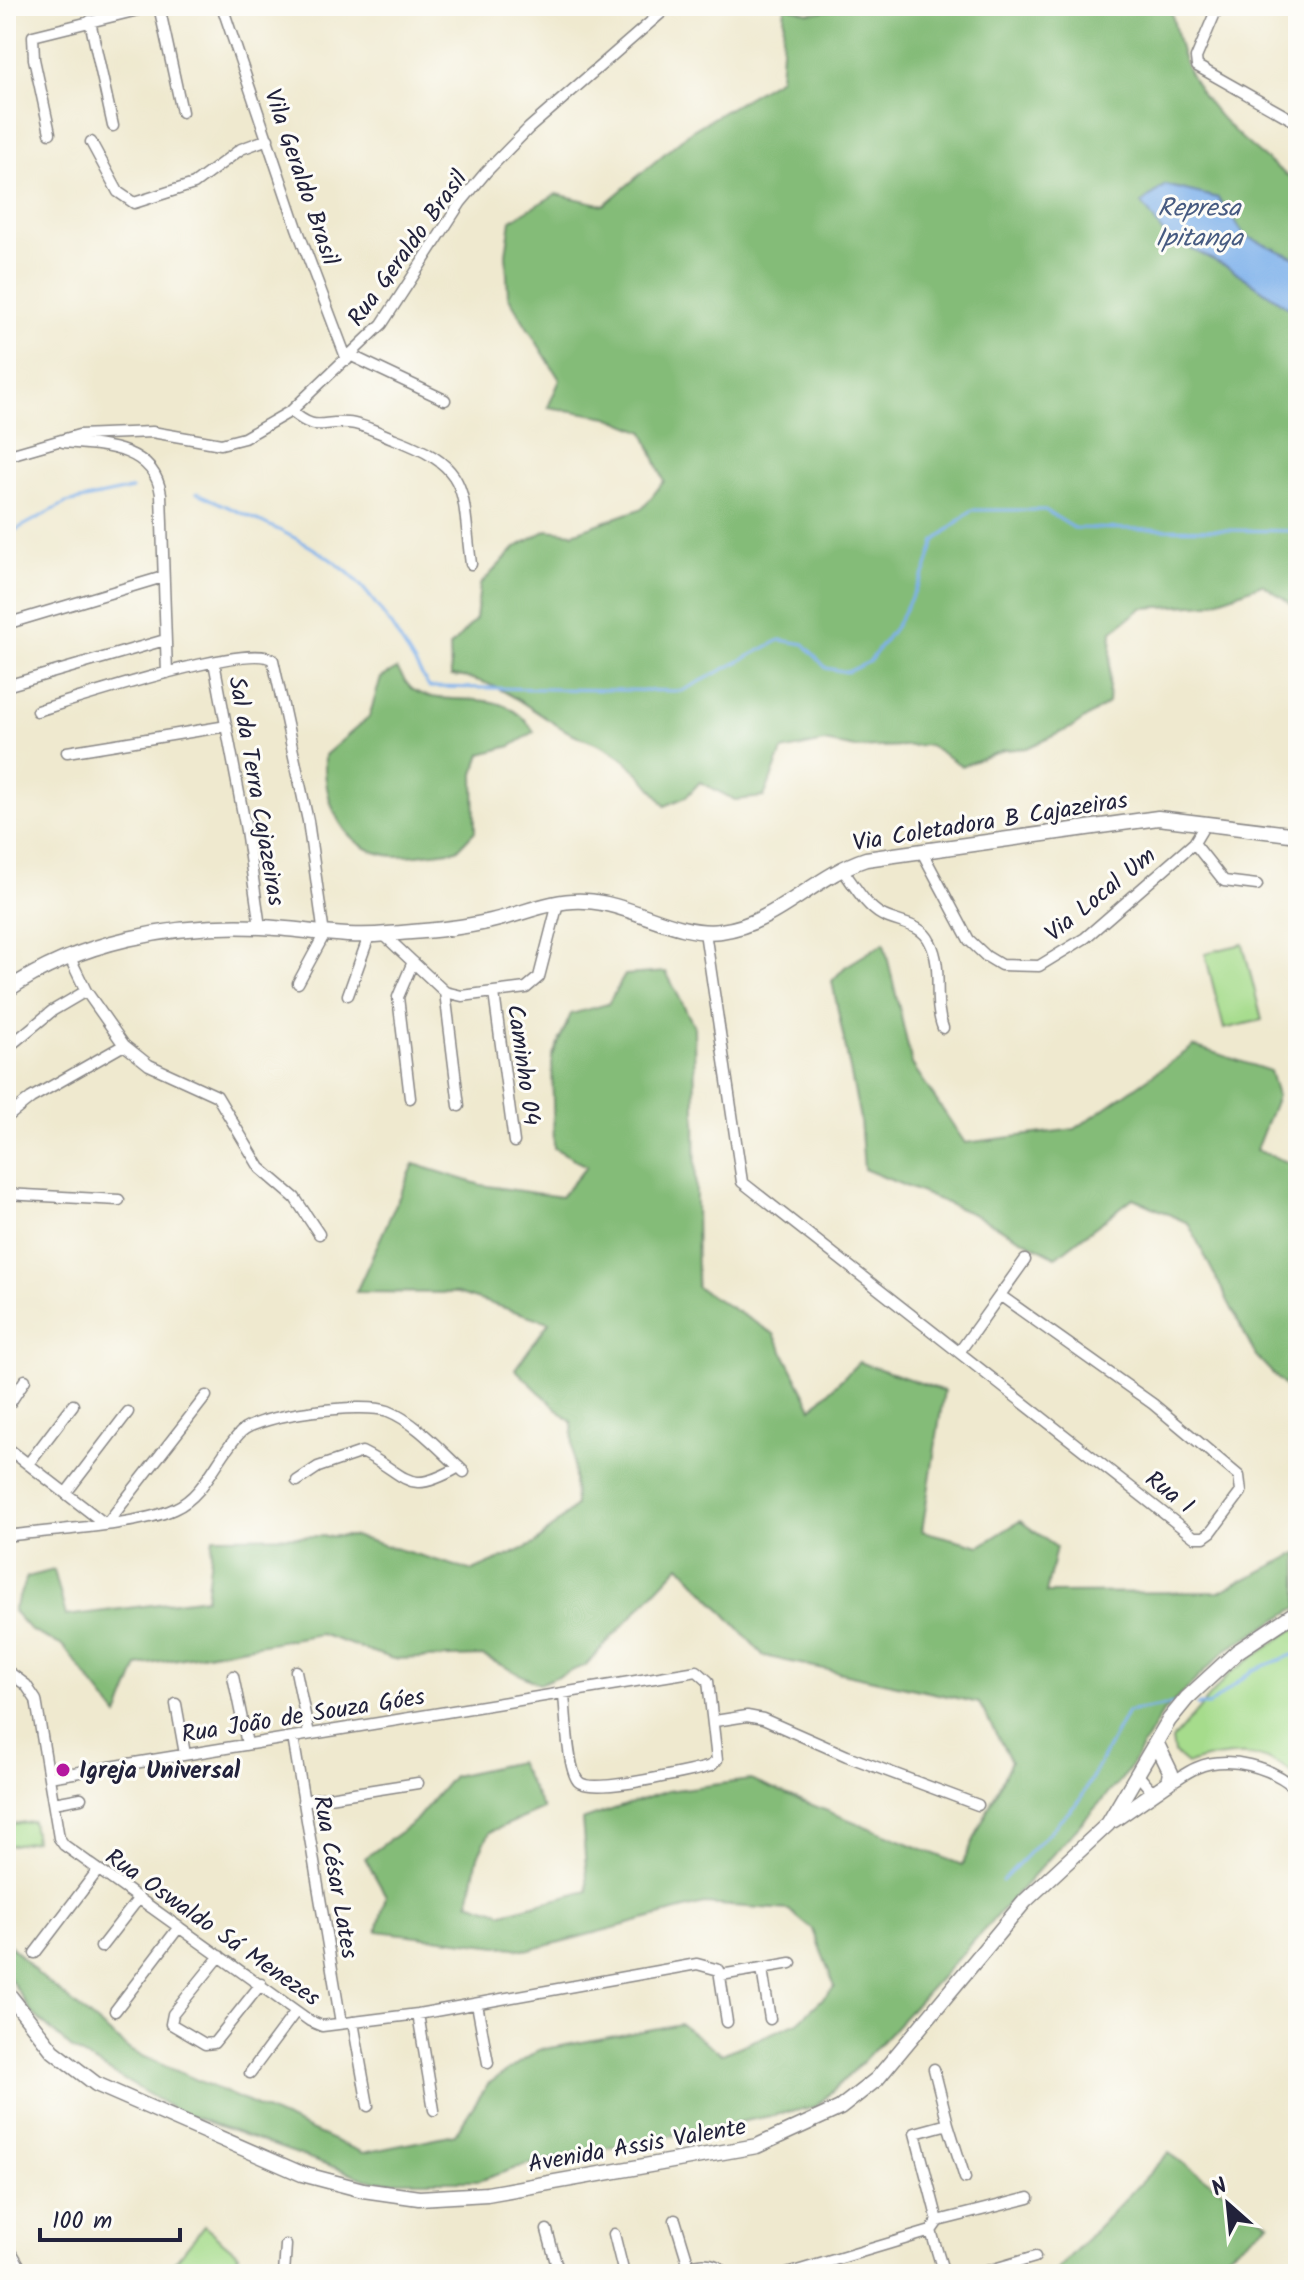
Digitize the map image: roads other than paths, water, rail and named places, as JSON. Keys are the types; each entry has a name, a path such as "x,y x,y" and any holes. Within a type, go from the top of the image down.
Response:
{"main road":[{"name":"Via Coletadora B Cajazeiras","path":"6,991 70,958 132,938 260,927 324,935 376,936 489,921 558,903 597,902 705,932 756,921 841,868 866,859 1143,819 1206,823 1298,835"},
{"name":"Avenida Assis Valente","path":"6,1991 53,2051 96,2084 302,2174 392,2196 440,2198 487,2194 737,2151 777,2138 840,2108 896,2060 1025,1901 1108,1824 1169,1720 1201,1682 1238,1651 1298,1611"},
{"path":"1108,1824 1164,1787 1171,1777 1156,1742"},
{"path":"6,2247 22,2274"}],"street":[{"path":"50,133 34,59 33,36 156,6 182,112"},
{"name":"Vila Geraldo Brasil","path":"222,6 350,358"},
{"name":"Rua Geraldo Brasil","path":"6,456 79,435 152,432 221,444 244,438 291,411 350,358 398,302 449,220 486,172 529,128 669,6"},
{"path":"1218,6 1196,58 1197,66 1298,123"},
{"path":"90,21 113,126"},
{"path":"91,142 118,192 134,203 194,184 241,149 268,139"},
{"path":"350,358 445,400"},
{"path":"291,411 313,426 357,424 423,448 446,464 459,481 471,564"},
{"path":"56,441 115,447 143,461 156,474 161,494 167,673"},
{"path":"6,624 163,577"},
{"path":"6,686 165,640"},
{"path":"37,711 214,662 258,654 273,660 278,671 308,821 324,935 298,983"},
{"name":"Sal da Terra Cajazeiras","path":"214,662 260,927"},
{"path":"67,752 227,726"},
{"name":"Via Local Um","path":"922,852 969,940 1001,965 1019,968 1039,966 1066,952 1194,843 1206,823"},
{"path":"1194,843 1224,881 1257,885"},
{"path":"841,868 881,915 923,931 931,943 938,967 937,1005 943,1028"},
{"path":"348,995 376,936 445,992 462,996 526,988 539,977 558,903"},
{"name":"Rua I","path":"705,932 740,1177 747,1187 1194,1537 1204,1537 1211,1532 1241,1492 1239,1476 1098,1363 1001,1296"},
{"path":"70,958 86,991 124,1045 149,1065 217,1096 260,1168 295,1198 319,1234"},
{"path":"410,1098 398,997 412,964"},
{"path":"6,1049 52,1011 86,991"},
{"path":"445,992 459,1106"},
{"name":"Caminho 04","path":"494,993 514,1142"},
{"path":"6,1118 31,1098 124,1045"},
{"path":"6,1194 119,1200"},
{"path":"960,1351 1025,1260"},
{"path":"6,1409 25,1380"},
{"path":"106,1523 206,1396"},
{"path":"28,1464 73,1405"},
{"path":"6,1536 164,1513 187,1501 241,1432 263,1419 377,1408 403,1419 462,1470 426,1484 412,1483 362,1452 318,1467 297,1481"},
{"path":"66,1493 128,1412"},
{"path":"6,1447 106,1523"},
{"name":"Rua Oswaldo Sá Menezes","path":"6,1670 26,1685 36,1700 59,1838 64,1845 296,2011 322,2026 477,2004 674,1966 707,1964 716,1966 721,1975"},
{"path":"296,1671 309,1734"},
{"name":"Rua João de Souza Góes","path":"49,1777 697,1671 708,1681 719,1754 711,1766 614,1784 585,1786 579,1782 574,1771 564,1695"},
{"path":"233,1676 247,1744"},
{"path":"176,1704 185,1754"},
{"path":"715,1721 747,1716 763,1719 847,1756 978,1805"},
{"name":"Rua César Lates","path":"293,1737 341,2023"},
{"path":"1196,1768 1164,1787 1150,1789 1141,1769 1159,1763 1169,1768 1196,1768 1220,1763 1254,1766 1277,1773 1298,1790"},
{"path":"303,1801 418,1783"},
{"path":"54,1803 81,1798"},
{"path":"35,1953 98,1870"},
{"path":"101,1947 139,1898"},
{"path":"115,2011 179,1927"},
{"path":"220,1956 187,1994 170,2018 171,2024 205,2044 217,2040 261,1984"},
{"path":"727,2022 721,1975 791,1963"},
{"path":"762,1969 770,2019"},
{"path":"477,2004 488,2063"},
{"path":"250,2073 296,2011"},
{"path":"418,2014 434,2110"},
{"path":"353,2022 368,2106"},
{"path":"934,2069 965,2178"},
{"path":"938,2221 914,2136 918,2130 950,2129"},
{"path":"787,2274 931,2231 938,2221 1029,2198"},
{"path":"675,2220 689,2266"},
{"path":"547,2230 559,2274"},
{"path":"931,2231 944,2274"},
{"path":"614,2234 624,2274"},
{"path":"284,2274 286,2245"},
{"path":"977,2274 1035,2257"},
{"path":"662,2274 712,2263 726,2274"}],"water":[{"name":"Represa Ipitanga","path":"1165,185 1218,198 1245,236 1298,259 1298,314 1230,268 1165,236 1142,203"}],"waterway":[{"path":"6,535 66,503 132,489"},
{"path":"197,493 293,537 346,571 380,610 429,687 682,691 780,640 804,644 826,668 847,672 869,662 897,624 926,570 935,541 972,510 1045,510 1074,528 1298,531"},
{"path":"1197,1705 1209,1705 1253,1670 1298,1653"},
{"path":"1002,1881 1080,1800 1127,1712 1174,1704"}],"place":[{"name":"Igreja Universal","path":"63,1770"}]}
